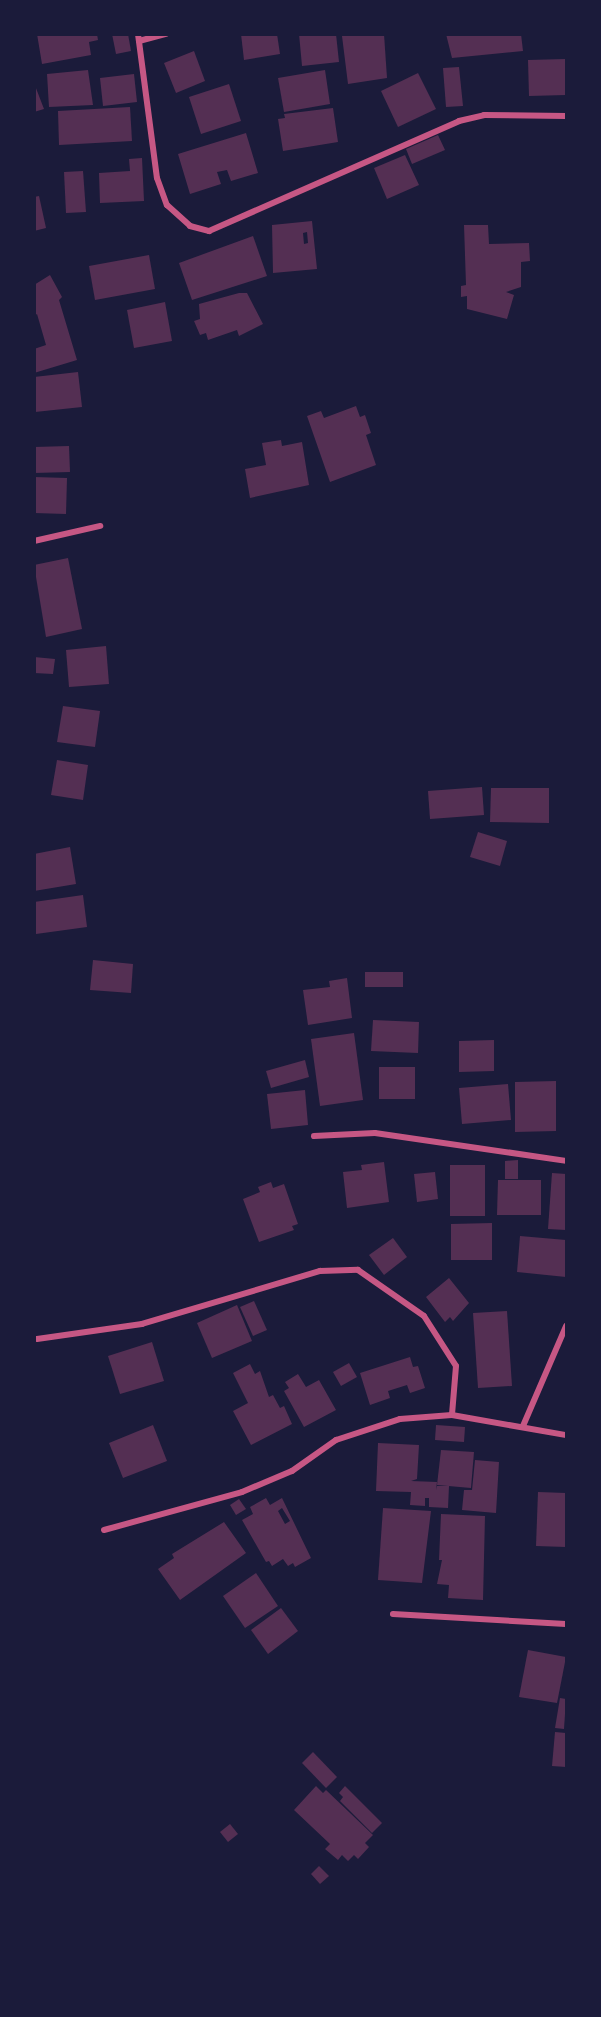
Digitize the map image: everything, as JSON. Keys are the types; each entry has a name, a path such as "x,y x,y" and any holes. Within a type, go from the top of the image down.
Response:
{"street":[{"path":"166,34 138,38 157,178 166,205 190,226 209,231 459,121 484,114 567,116"},
{"path":"34,541 100,526"},
{"path":"314,1136 375,1133 567,1161"},
{"path":"37,1339 142,1324 320,1271 358,1270 424,1316 456,1366 452,1415"},
{"path":"523,1426 567,1326"},
{"path":"104,1530 242,1492 292,1471 336,1440 374,1425 452,1415 567,1435"},
{"path":"393,1614 567,1624"}],"building":[{"path":"37,34 97,34 98,40 89,42 91,55 42,64"},
{"path":"112,34 128,34 131,51 116,54"},
{"path":"241,34 277,34 280,54 244,60"},
{"path":"299,34 336,34 339,62 302,66"},
{"path":"384,34 387,78 348,84 342,36"},
{"path":"446,34 521,34 523,51 452,58"},
{"path":"194,51 205,81 176,93 164,63"},
{"path":"566,59 566,95 529,96 528,60"},
{"path":"459,67 463,106 446,107 443,68"},
{"path":"88,70 93,105 49,107 47,74"},
{"path":"325,70 330,104 284,112 278,78"},
{"path":"418,73 436,109 398,127 381,91"},
{"path":"134,74 137,102 103,106 100,78"},
{"path":"34,83 44,109 34,112"},
{"path":"229,84 241,121 201,134 189,97"},
{"path":"130,107 132,141 59,145 58,111"},
{"path":"333,108 338,142 283,151 278,119 285,118 284,114"},
{"path":"246,133 258,173 231,181 227,170 217,172 221,184 190,194 178,154"},
{"path":"438,135 445,150 412,164 406,149"},
{"path":"405,155 419,185 387,199 374,168"},
{"path":"142,158 144,201 100,203 99,173 130,171 129,159"},
{"path":"83,171 86,212 66,213 64,172"},
{"path":"39,196 46,228 34,231 34,197"},
{"path":"312,221 317,269 273,273 272,225","holes":["307,232 308,243 304,244 303,233"]},
{"path":"464,225 488,225 489,244 529,243 530,261 521,262 521,287 506,292 514,295 507,319 467,309 467,296 461,297 461,286 466,285"},
{"path":"253,236 267,276 192,300 179,263"},
{"path":"149,255 155,289 95,300 89,266"},
{"path":"50,275 62,297 59,300 77,360 34,373 34,349 46,345 37,314 34,316 34,285"},
{"path":"247,293 263,324 239,336 237,330 208,340 206,333 200,335 194,321 200,319 199,304"},
{"path":"165,302 172,341 134,348 127,310"},
{"path":"78,372 82,407 35,412 34,377"},
{"path":"356,406 360,417 365,415 371,433 366,435 376,465 330,482 307,416 321,411 324,418"},
{"path":"281,440 282,446 302,442 309,485 250,498 245,469 266,465 262,443"},
{"path":"69,446 70,472 34,473 34,447"},
{"path":"34,477 67,478 66,514 34,513"},
{"path":"68,558 82,629 46,637 34,565"},
{"path":"106,646 109,684 69,687 66,650"},
{"path":"34,657 55,659 53,674 34,673"},
{"path":"63,706 100,711 95,747 57,742"},
{"path":"57,760 88,765 83,800 51,795"},
{"path":"482,787 484,815 430,819 428,791"},
{"path":"491,788 549,788 549,823 490,822"},
{"path":"478,832 507,841 500,866 470,857"},
{"path":"70,847 76,884 34,891 34,854"},
{"path":"83,895 87,927 36,934 34,902"},
{"path":"93,960 133,964 131,993 90,990"},
{"path":"365,972 403,972 403,987 365,987"},
{"path":"347,978 352,1018 308,1025 303,990 330,987 329,981"},
{"path":"373,1020 419,1022 418,1053 371,1051"},
{"path":"354,1033 363,1100 320,1106 311,1039"},
{"path":"494,1040 494,1071 459,1072 459,1041"},
{"path":"305,1060 309,1077 271,1088 266,1071"},
{"path":"379,1067 415,1067 415,1099 379,1099"},
{"path":"556,1081 556,1131 515,1132 515,1082"},
{"path":"508,1084 511,1120 462,1124 459,1088"},
{"path":"305,1090 308,1125 271,1129 267,1094"},
{"path":"518,1160 518,1179 505,1179 505,1161"},
{"path":"384,1162 389,1202 347,1208 343,1172 362,1170 361,1165"},
{"path":"450,1165 485,1165 485,1216 450,1216"},
{"path":"435,1172 438,1199 417,1202 414,1174"},
{"path":"552,1173 566,1174 566,1230 548,1229"},
{"path":"498,1180 541,1180 541,1215 497,1215"},
{"path":"271,1182 273,1188 284,1184 298,1224 292,1226 294,1230 259,1242 243,1199 260,1192 258,1187"},
{"path":"492,1223 492,1260 451,1260 451,1224"},
{"path":"520,1236 566,1240 566,1277 517,1272"},
{"path":"393,1238 407,1257 384,1275 369,1255"},
{"path":"449,1278 469,1303 453,1321 450,1317 445,1322 426,1297"},
{"path":"254,1301 267,1330 253,1336 240,1307"},
{"path":"237,1305 252,1341 212,1358 197,1323"},
{"path":"507,1311 512,1386 478,1388 473,1313"},
{"path":"152,1342 164,1381 120,1394 108,1356"},
{"path":"410,1357 413,1367 418,1366 425,1388 410,1393 407,1385 388,1391 390,1398 370,1405 360,1373"},
{"path":"349,1363 357,1377 341,1386 333,1372"},
{"path":"250,1364 255,1374 260,1371 269,1397 273,1395 280,1408 284,1406 292,1424 251,1445 233,1411 248,1403 233,1373"},
{"path":"298,1374 306,1387 319,1380 336,1410 304,1427 284,1391 289,1388 285,1382"},
{"path":"153,1425 167,1461 123,1478 109,1443"},
{"path":"436,1425 465,1427 464,1442 435,1440"},
{"path":"378,1443 419,1445 417,1479 411,1481 437,1482 436,1490 437,1486 449,1486 448,1508 429,1507 429,1498 425,1498 425,1506 410,1505 411,1492 376,1491"},
{"path":"441,1450 474,1452 471,1488 437,1485"},
{"path":"475,1460 499,1462 496,1513 462,1510 464,1490 472,1490"},
{"path":"538,1492 566,1493 566,1547 536,1546"},
{"path":"266,1498 270,1505 282,1498 311,1558 295,1567 293,1563 288,1566 283,1559 272,1566 269,1561 266,1562 242,1520 253,1514 250,1507","holes":["282,1508 290,1521 285,1524 278,1511"]},
{"path":"239,1499 246,1509 236,1515 230,1505"},
{"path":"383,1508 431,1511 422,1583 378,1580"},
{"path":"441,1514 485,1516 483,1600 448,1598 449,1585 437,1584 442,1560 439,1560"},
{"path":"224,1522 246,1553 180,1600 158,1569 174,1558 172,1554"},
{"path":"256,1573 278,1606 245,1628 223,1596"},
{"path":"281,1608 298,1631 268,1654 251,1630"},
{"path":"528,1650 566,1657 557,1703 519,1697"},
{"path":"560,1698 566,1699 564,1729 555,1728"},
{"path":"555,1732 566,1733 566,1767 552,1766"},
{"path":"313,1752 337,1777 326,1788 302,1763"},
{"path":"316,1786 323,1793 326,1790 373,1835 365,1843 369,1847 358,1859 354,1855 348,1861 342,1855 338,1860 325,1849 330,1844 294,1810"},
{"path":"345,1786 382,1823 372,1833 340,1801 343,1797 339,1793"},
{"path":"230,1824 238,1834 228,1842 220,1832"},
{"path":"319,1866 329,1876 320,1884 311,1874"}]}
